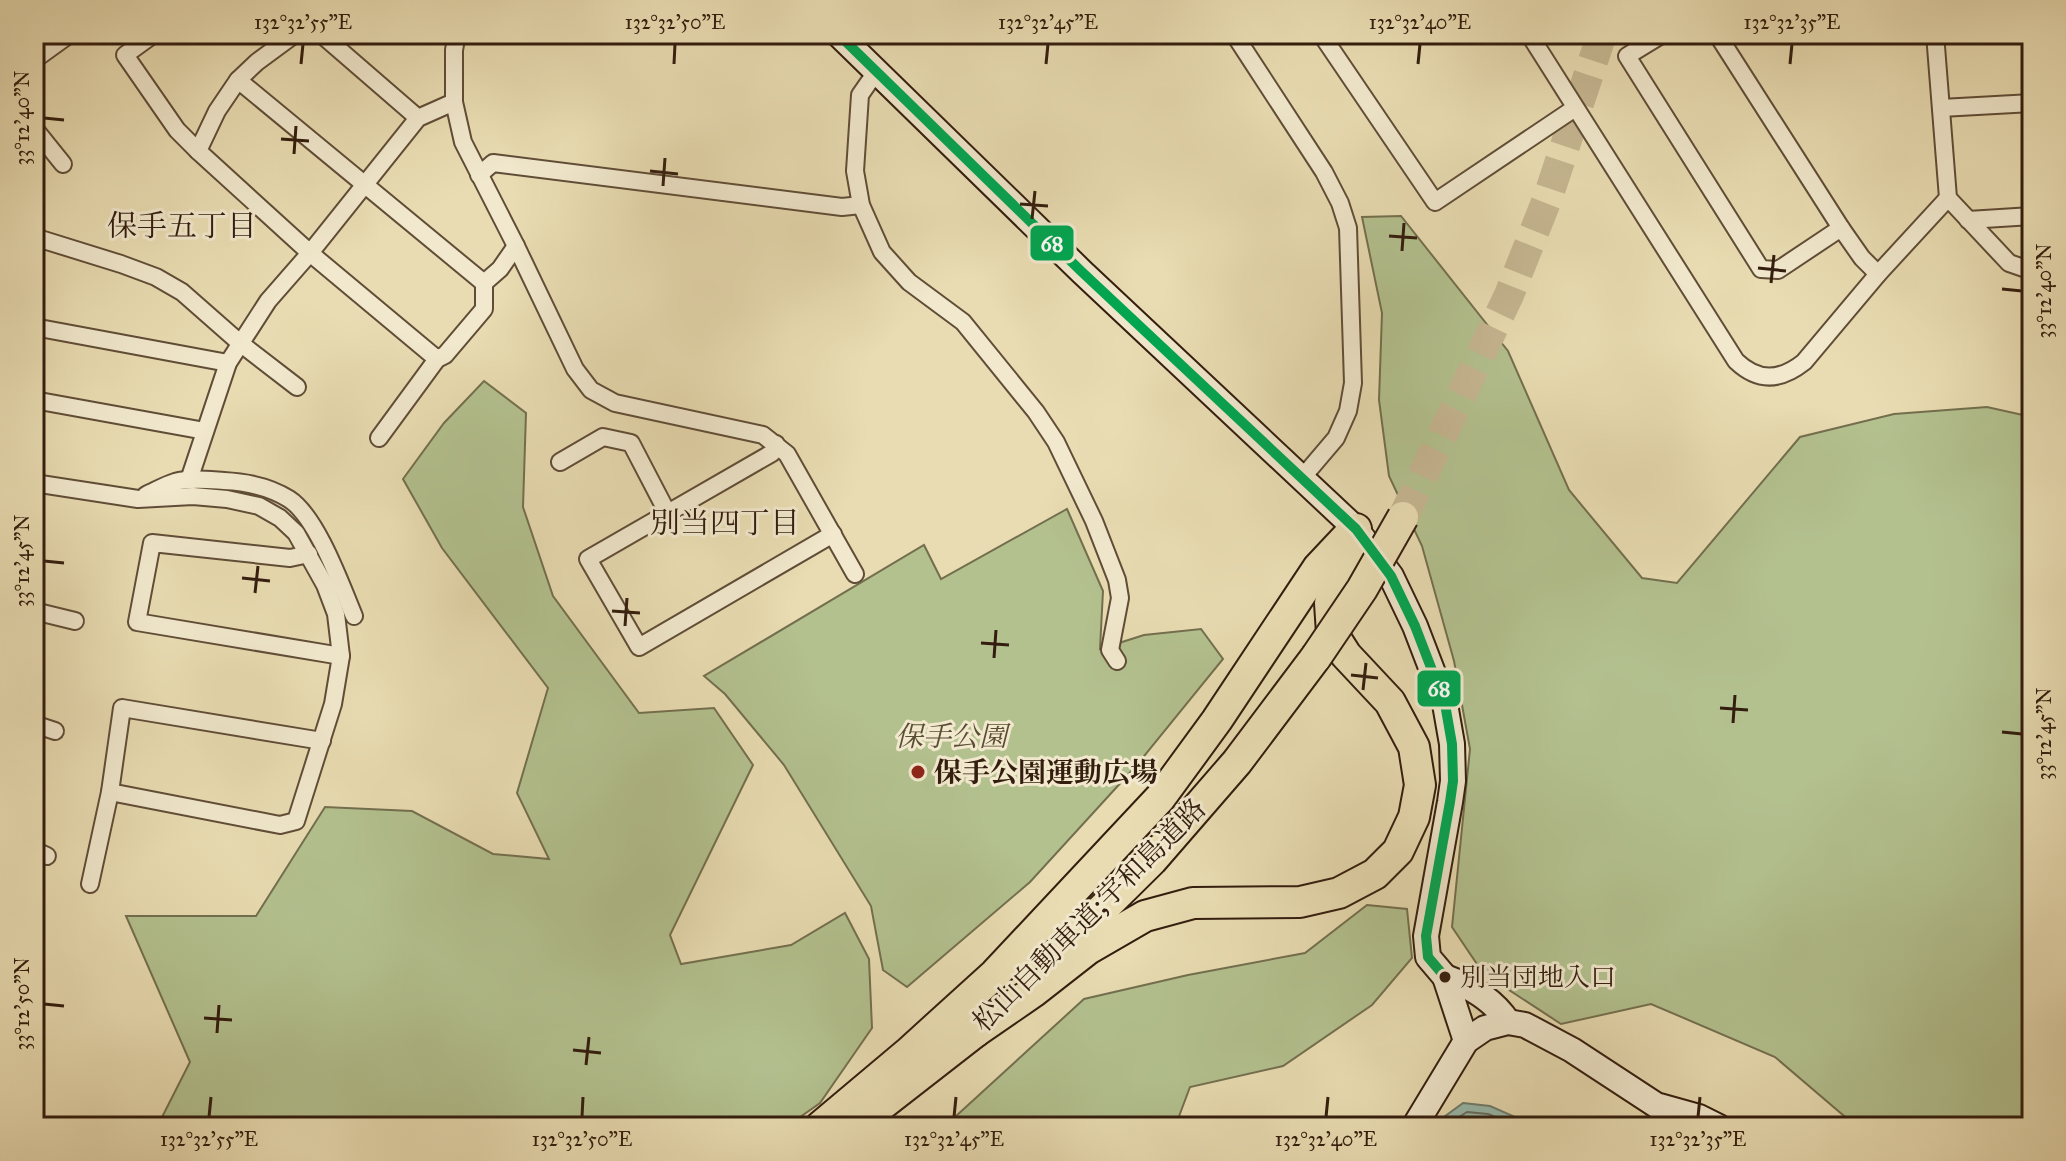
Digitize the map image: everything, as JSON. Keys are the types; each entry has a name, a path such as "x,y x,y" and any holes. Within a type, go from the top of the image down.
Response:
{"highway":[{"name":"松山自動車道;宇和島道路","path":"853,1127 975,1032 1152,860 1237,762 1316,657 1362,589 1403,517"},
{"path":"975,1032 1088,949 1145,916 1193,903 1300,902 1339,893 1375,874 1398,851 1414,817 1420,785 1414,747 1390,702 1346,655 1332,633 1330,603 1356,529"},
{"path":"820,1127 897,1063 995,974 1160,798 1217,720 1318,568 1356,529"}],"street":[{"path":"34,60 70,34"},
{"path":"154,34 125,55 177,130 310,253 437,359"},
{"path":"198,151 217,111 238,80 295,34"},
{"path":"321,34 418,118"},
{"path":"457,34 454,102 463,142 575,369 591,390 615,403 763,435 776,444 787,454 855,574"},
{"path":"838,34 1082,272 1356,529 1391,576 1415,626 1445,704 1452,744 1453,781 1426,936 1428,957 1445,977 1466,1041"},
{"path":"1234,34 1324,172 1340,203 1348,228 1353,383 1348,411 1336,438 1302,478"},
{"path":"1321,34 1435,202 1575,108"},
{"path":"1529,34 1736,361 1758,375 1774,377 1791,372 1804,362 1878,274 1948,198"},
{"path":"1663,34 1627,56 1761,269 1778,270 1841,228"},
{"path":"1717,34 1841,228 1862,258 1878,274"},
{"path":"1935,34 1948,198 2009,263 2032,271"},
{"path":"876,72 860,95 855,171 861,205 882,252 909,282 963,322 1036,412 1056,442 1094,521 1117,580 1120,598 1110,650 1117,661"},
{"path":"238,80 484,283"},
{"path":"189,480 228,363 268,301 418,118 454,102"},
{"path":"1941,108 2032,103"},
{"path":"34,128 63,164"},
{"path":"479,175 493,163 842,207 861,205"},
{"path":"1968,220 2032,216"},
{"path":"34,237 156,277 182,292 297,387"},
{"path":"379,438 437,359 445,355 484,309 484,283 500,269 516,246"},
{"path":"34,327 228,363"},
{"path":"34,400 205,431"},
{"path":"560,462 603,437 631,443 668,514"},
{"path":"776,444 772,453 588,559 639,647 833,534"},
{"path":"138,499 174,482 189,480 235,481 265,488 291,500 313,526 354,616"},
{"path":"34,483 138,499 193,496 259,506 280,518 296,533 325,585 336,614 341,656 333,704 296,821 280,825 110,792"},
{"path":"309,554 290,558 152,543 137,622 341,656"},
{"path":"34,611 75,621"},
{"path":"90,884 110,792 122,708 322,741"},
{"path":"34,724 55,731"},
{"path":"1445,977 1477,992 1500,1010 1508,1022"},
{"path":"1414,1127 1466,1041 1485,1028 1508,1022 1525,1025 1572,1050 1656,1105 1699,1117 1719,1127"}],"green space":[{"path":"1401,216 1508,351 1569,490 1642,578 1677,583 1800,437 1894,414 1987,407 2032,417 2032,1127 1857,1127 1775,1057 1651,1004 1561,1024 1483,973 1452,927 1470,749 1454,661 1422,546 1389,476 1379,400 1382,313 1362,217"},
{"path":"484,381 526,413 523,507 553,596 639,713 714,708 753,765 670,935 681,964 791,945 845,913 869,959 872,1028 820,1103 786,1127 157,1127 190,1062 126,916 256,916 325,807 412,811 493,854 549,859 517,793 548,688 442,548 403,479 444,423"},
{"name":"保手公園","path":"1067,509 1103,591 1100,649 1144,635 1201,629 1223,659 1136,766 1030,882 907,987 883,970 871,906 784,765 725,694 704,676 924,545 941,579"},
{"path":"1367,905 1407,909 1412,958 1372,1005 1283,1066 1190,1087 1175,1127 944,1127 1084,999 1305,953"}],"water":[{"path":"1463,1103 1490,1106 1538,1127 1438,1127 1444,1117"}],"tunnel":[{"path":"1403,517 1509,295 1548,197 1602,34"}],"transit line":[{"name":"68","path":"838,34 1082,272 1356,529 1391,576 1415,626 1445,704 1452,744 1453,781 1426,936 1428,957 1445,977"}],"place":[{"name":"保手公園運動広場","path":"918,772"},
{"name":"別当団地入口","path":"1445,977"}],"district":[{"name":"保手五丁目","path":"182,226"},
{"name":"別当四丁目","path":"725,523"}]}
